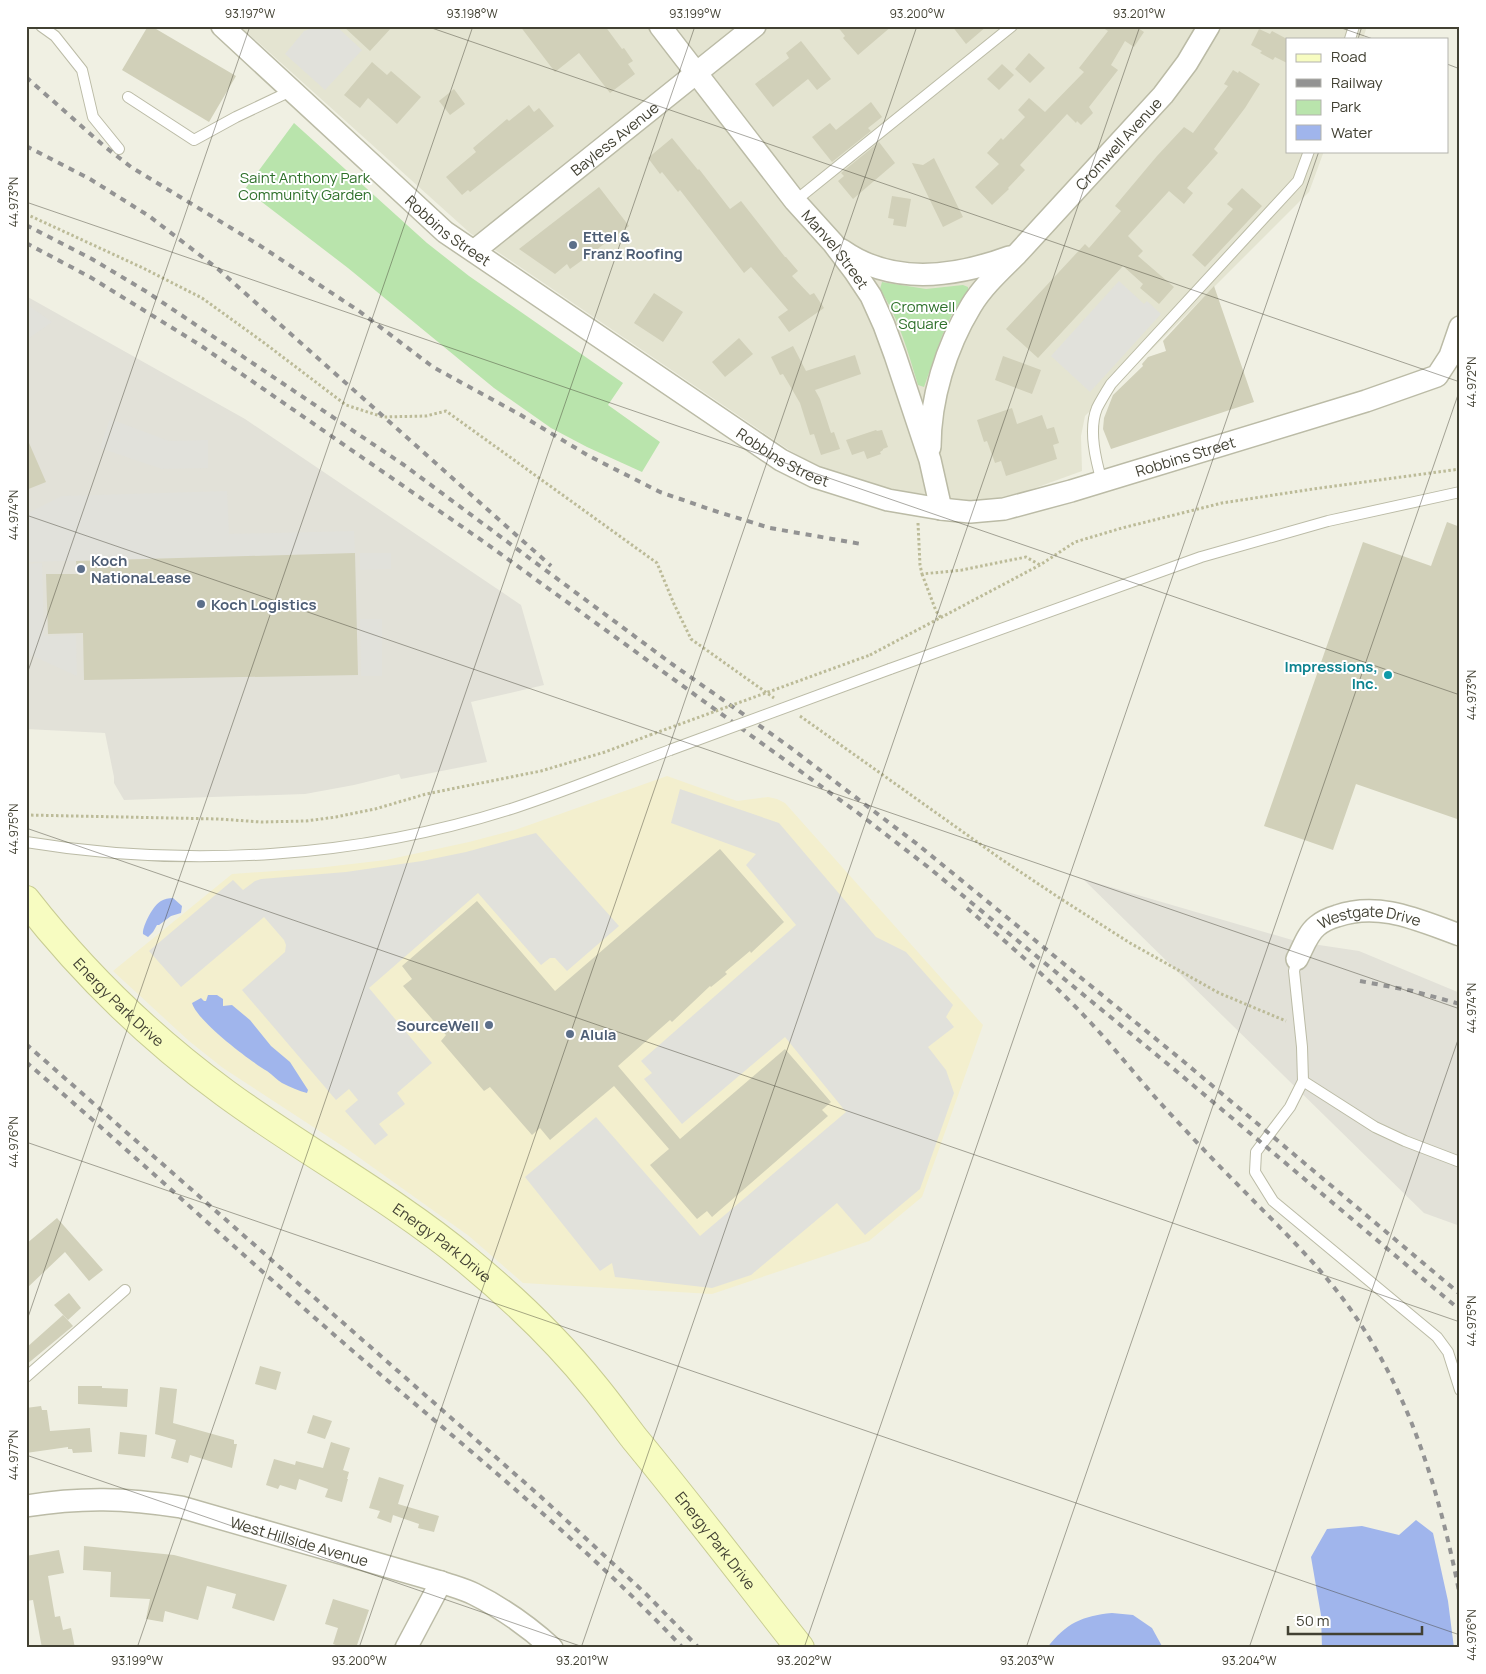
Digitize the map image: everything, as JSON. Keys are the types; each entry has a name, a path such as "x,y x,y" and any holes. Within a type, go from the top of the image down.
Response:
{"street":[{"name":"Robbins Street","path":"222,26 445,232 781,460 815,477 888,500 970,512 1004,509 1102,482 1437,376 1450,356 1460,327"},
{"name":"Manvel Street","path":"660,26 795,200 833,243 871,296 884,325 930,460 941,509"},
{"name":"Bayless Avenue","path":"474,251 755,26"},
{"name":"Cromwell Avenue","path":"930,460 932,409 940,378 953,343 971,305 992,279 1163,95 1187,63 1209,26"},
{"name":"Cromwell Avenue","path":"833,243 853,258 877,267 903,273 929,275 954,273 986,265 1017,254"},
{"name":"Energy Park Drive","path":"26,900 80,965 132,1017 181,1059 226,1094 415,1220 467,1260 510,1297 556,1343 594,1386 800,1648"},
{"name":"Westgate Drive","path":"1297,959 1308,936 1317,926 1335,916 1364,909 1386,910 1460,935"},
{"name":"West Hillside Avenue","path":"26,1506 59,1500 100,1498 140,1500 180,1507 441,1582 473,1593 534,1632 552,1648"},
{"path":"406,1648 441,1582"}],"lane":[{"path":"40,26 54,36 82,70 93,117 120,149"},
{"path":"795,200 1012,26"},
{"path":"1350,38 1354,26"},
{"path":"128,97 194,140 236,117 293,90"},
{"path":"1102,482 1094,443 1094,426 1096,410 1111,384 1298,182 1309,152"},
{"path":"26,842 97,852 185,856 286,854 330,849 424,832 516,807 1201,557 1328,521 1460,492"},
{"path":"1297,959 1294,971 1303,1081 1290,1107 1256,1152 1255,1172 1273,1201 1437,1337 1448,1352 1460,1390"},
{"path":"1303,1081 1375,1126 1405,1141 1460,1162"},
{"path":"26,1377 125,1290"}],"path":[{"path":"26,214 143,268 202,298 346,405 384,418 426,416 446,411 657,563 674,604 692,639 781,703"},
{"path":"26,815 219,819 262,822 306,821 375,809 426,794 541,771 605,752 870,655 1040,565 1075,542 1222,503 1460,469"},
{"path":"918,505 920,565 936,611 941,618"},
{"path":"922,574 962,570 1026,557 1040,565"},
{"path":"797,714 1001,859 1058,898 1130,943 1219,993 1299,1027"}],"shaded area":[{"path":"240,26 1367,26 1363,38 1286,38 1286,152 1324,152 1309,192 1085,416 1081,436 1082,471 1013,496 973,501 888,489 852,480 821,468 789,450 470,233"},
{"path":"317,26 336,26 362,50 325,90 285,54 304,31"},
{"path":"1119,281 1144,304 1147,301 1161,314 1090,392 1051,356"},
{"path":"26,296 245,419 521,605 544,685 471,702 487,762 401,779 399,774 305,794 124,800 114,783 105,733 26,729"},
{"path":"26,304 52,322 26,340"},
{"path":"110,419 169,441 208,440 208,468 162,469 100,448"},
{"path":"227,491 229,534 354,531 355,553 28,562 26,514 62,496"},
{"path":"360,553 391,553 391,569 360,570"},
{"path":"42,563 44,636 76,635 77,676 26,653 26,564"},
{"path":"360,619 382,619 382,676 361,676"},
{"path":"667,776 737,801 768,797 785,803 983,1025 922,1197 869,1241 712,1294 523,1283 469,1236 350,1151 223,1068 189,1041 113,971 232,874 317,868 386,860 469,842 515,830"},
{"path":"680,789 779,823 876,937 906,952 953,1005 946,1017 954,1027 928,1047 946,1070 954,1093 920,1189 865,1235 837,1203 751,1275 712,1288 615,1277 612,1263 600,1271 525,1177 596,1117 700,1236 846,1112 785,1037 682,1124 644,1079 652,1073 641,1061 796,925 746,865 756,854 671,823"},
{"path":"536,833 619,926 567,971 555,958 550,958 541,965 478,893 369,988 432,1063 397,1093 405,1104 379,1124 388,1135 375,1145 345,1111 358,1100 349,1089 336,1100 242,990 285,952 286,945 284,940 264,917 181,987 149,951 233,880 243,890 261,879 346,872 422,861 466,852"},
{"path":"1083,879 1299,942 1359,951 1460,993 1460,1226 1424,1213"}],"green space":[{"name":"Saint Anthony Park Community Garden","path":"294,123 427,243 469,276 623,383 608,405 660,442 642,472 551,428 494,388 348,268 245,189"},
{"name":"Cromwell Square","path":"882,282 926,289 963,285 968,287 968,292 952,314 942,336 924,387 918,385 898,324 880,289"}],"water":[{"path":"173,898 182,906 181,913 171,916 157,925 148,937 143,934 146,922 158,903 162,900"},
{"path":"208,995 217,995 223,999 223,1006 232,1005 250,1020 271,1046 290,1062 308,1090 307,1093 280,1082 213,1030 196,1011 192,1003 201,998 206,1001"},
{"path":"1416,1520 1433,1533 1448,1601 1454,1648 1322,1648 1321,1615 1311,1557 1327,1529 1362,1526 1399,1535"},
{"path":"1112,1613 1133,1615 1152,1628 1163,1648 1047,1648 1061,1632 1075,1622 1092,1616"}],"building":[{"path":"148,26 236,76 209,122 122,70"},
{"path":"343,26 393,26 370,51"},
{"path":"520,26 605,26 633,61 628,64 635,74 610,93 579,53 555,72"},
{"path":"837,26 892,26 858,55 843,38 845,36"},
{"path":"952,26 987,26 966,44"},
{"path":"1100,26 1135,26 1144,32 1134,47 1125,41 1111,65 1118,70 1089,107 1093,113 1081,125 1077,121 1076,123 1067,114 1020,165 1025,170 992,205 975,187 999,164 987,153 1001,138 1003,140 1025,117 1018,110 1029,98 1045,112 1084,72 1079,68 1108,31"},
{"path":"1259,29 1270,34 1272,31 1286,38 1286,62 1275,57 1273,60 1260,53 1262,51 1251,45"},
{"path":"801,41 831,79 817,90 808,79 773,107 755,84 789,58 786,53"},
{"path":"1029,53 1045,68 1030,83 1015,69"},
{"path":"372,62 387,75 391,71 421,97 397,124 368,98 360,108 344,95"},
{"path":"1002,64 1014,75 999,90 987,79"},
{"path":"1233,70 1238,73 1239,71 1260,84 1245,108 1214,149 1218,153 1187,188 1193,193 1184,204 1169,191 1128,236 1143,251 1138,256 1174,287 1159,304 1140,288 1143,284 1123,266 1038,358 1006,329 1085,244 1089,248 1121,211 1115,206 1184,127 1193,133 1228,86 1224,84"},
{"path":"454,89 465,104 450,115 439,101"},
{"path":"871,102 882,117 868,128 871,131 832,162 812,137 830,123 836,130"},
{"path":"529,105 534,112 539,108 554,126 470,192 468,190 462,195 446,177 476,152 473,148 507,119 509,121"},
{"path":"672,138 730,209 741,201 798,271 792,276 810,295 814,293 824,308 789,332 778,317 788,310 751,267 744,273 680,190 678,192 662,172 660,174 648,158"},
{"path":"879,142 895,163 853,199 838,181 844,176 841,173"},
{"path":"934,158 963,217 943,227 912,163 923,165"},
{"path":"599,187 629,226 570,269 567,264 555,274 519,249"},
{"path":"1242,188 1262,206 1205,267 1192,255 1233,209 1227,204"},
{"path":"892,196 911,199 906,227 893,225 894,219 888,218"},
{"path":"1214,286 1254,402 1111,449 1103,429 1104,418 1113,395 1143,366 1142,364 1148,357 1166,351 1163,341"},
{"path":"654,293 683,312 663,342 634,323"},
{"path":"739,338 753,354 725,377 712,362"},
{"path":"793,346 806,371 855,355 861,374 815,390 820,399 831,433 834,432 840,449 821,455 814,434 810,435 800,403 783,374 780,375 771,357"},
{"path":"1003,356 1041,370 1032,394 995,380"},
{"path":"1012,408 1017,424 1042,415 1047,429 1054,427 1059,443 1053,445 1057,459 1006,476 1001,461 995,463 987,441 984,442 977,420"},
{"path":"876,430 882,430 888,447 880,452 881,454 867,459 864,451 852,455 846,440"},
{"path":"26,436 46,482 26,490"},
{"name":"Impressions, Inc.","path":"1447,522 1460,527 1460,820 1356,784 1333,850 1264,826 1363,542 1431,566"},
{"name":"Koch Logistics","path":"355,553 358,675 84,680 83,633 48,634 46,574 77,574 76,561"},
{"path":"720,849 784,922 751,953 750,951 725,972 727,974 710,986 672,1022 670,1020 618,1066 680,1139 785,1049 831,1102 822,1110 828,1116 712,1217 707,1211 697,1219 650,1165 669,1149 614,1086 550,1140 540,1128 532,1135 490,1087 484,1091 441,1041 446,1035 403,986 412,979 402,966 477,901 555,991"},
{"path":"57,1218 103,1270 89,1281 65,1252 26,1289 26,1244"},
{"path":"69,1293 81,1308 68,1320 54,1305"},
{"path":"63,1315 73,1326 26,1365 26,1348"},
{"path":"260,1366 281,1372 276,1390 255,1384"},
{"path":"78,1386 128,1389 127,1407 78,1404"},
{"path":"160,1387 177,1389 173,1423 234,1440 234,1444 237,1444 232,1468 190,1455 188,1463 171,1458 176,1440 155,1434"},
{"path":"41,1406 42,1410 47,1410 50,1431 90,1428 92,1452 73,1453 72,1449 68,1449 68,1447 26,1453 26,1408"},
{"path":"313,1415 332,1421 325,1439 307,1433"},
{"path":"120,1432 147,1435 145,1457 118,1454"},
{"path":"331,1442 350,1448 343,1470 349,1472 342,1502 325,1497 328,1489 299,1479 296,1490 280,1485 278,1489 266,1485 274,1459 295,1465 296,1461 323,1468"},
{"path":"379,1477 404,1485 398,1504 439,1516 434,1532 418,1528 419,1524 393,1515 391,1523 377,1518 380,1511 369,1508"},
{"path":"84,1546 174,1555 287,1585 274,1621 232,1608 236,1594 207,1586 198,1620 165,1611 163,1622 146,1619 150,1599 110,1597 111,1572 83,1570"},
{"path":"59,1550 64,1573 48,1576 55,1617 60,1616 63,1630 71,1628 75,1648 42,1648 33,1600 26,1601 26,1556"},
{"path":"333,1599 369,1610 356,1648 344,1648 333,1644 338,1628 325,1624"}],"railway":[{"path":"26,77 104,146 131,167 259,245 359,311 433,367 519,414 589,456 660,492 712,510 770,528 861,544"},
{"path":"26,146 90,179 149,216 218,269 551,566"},
{"path":"26,225 92,259 147,292 404,465 672,664 787,745 917,844 1183,1061 1460,1294"},
{"path":"26,243 90,277 200,345 487,544 858,813 928,867 1175,1070 1460,1310"},
{"path":"967,908 1062,993 1102,1035 1166,1109 1309,1259 1346,1303 1388,1371 1405,1406 1432,1480 1460,1596"},
{"path":"1360,981 1413,991 1460,1004"},
{"path":"26,1044 540,1496 646,1594 699,1648"},
{"path":"26,1062 354,1352 564,1533 605,1570 683,1648"}],"place":[{"name":"Ettel & Franz Roofing","path":"573,245"},
{"name":"Koch NationaLease","path":"81,569"},
{"name":"Koch Logistics","path":"201,604"},
{"name":"Impressions, Inc.","path":"1388,675"},
{"name":"SourceWell","path":"489,1025"},
{"name":"Alula","path":"570,1034"}]}
